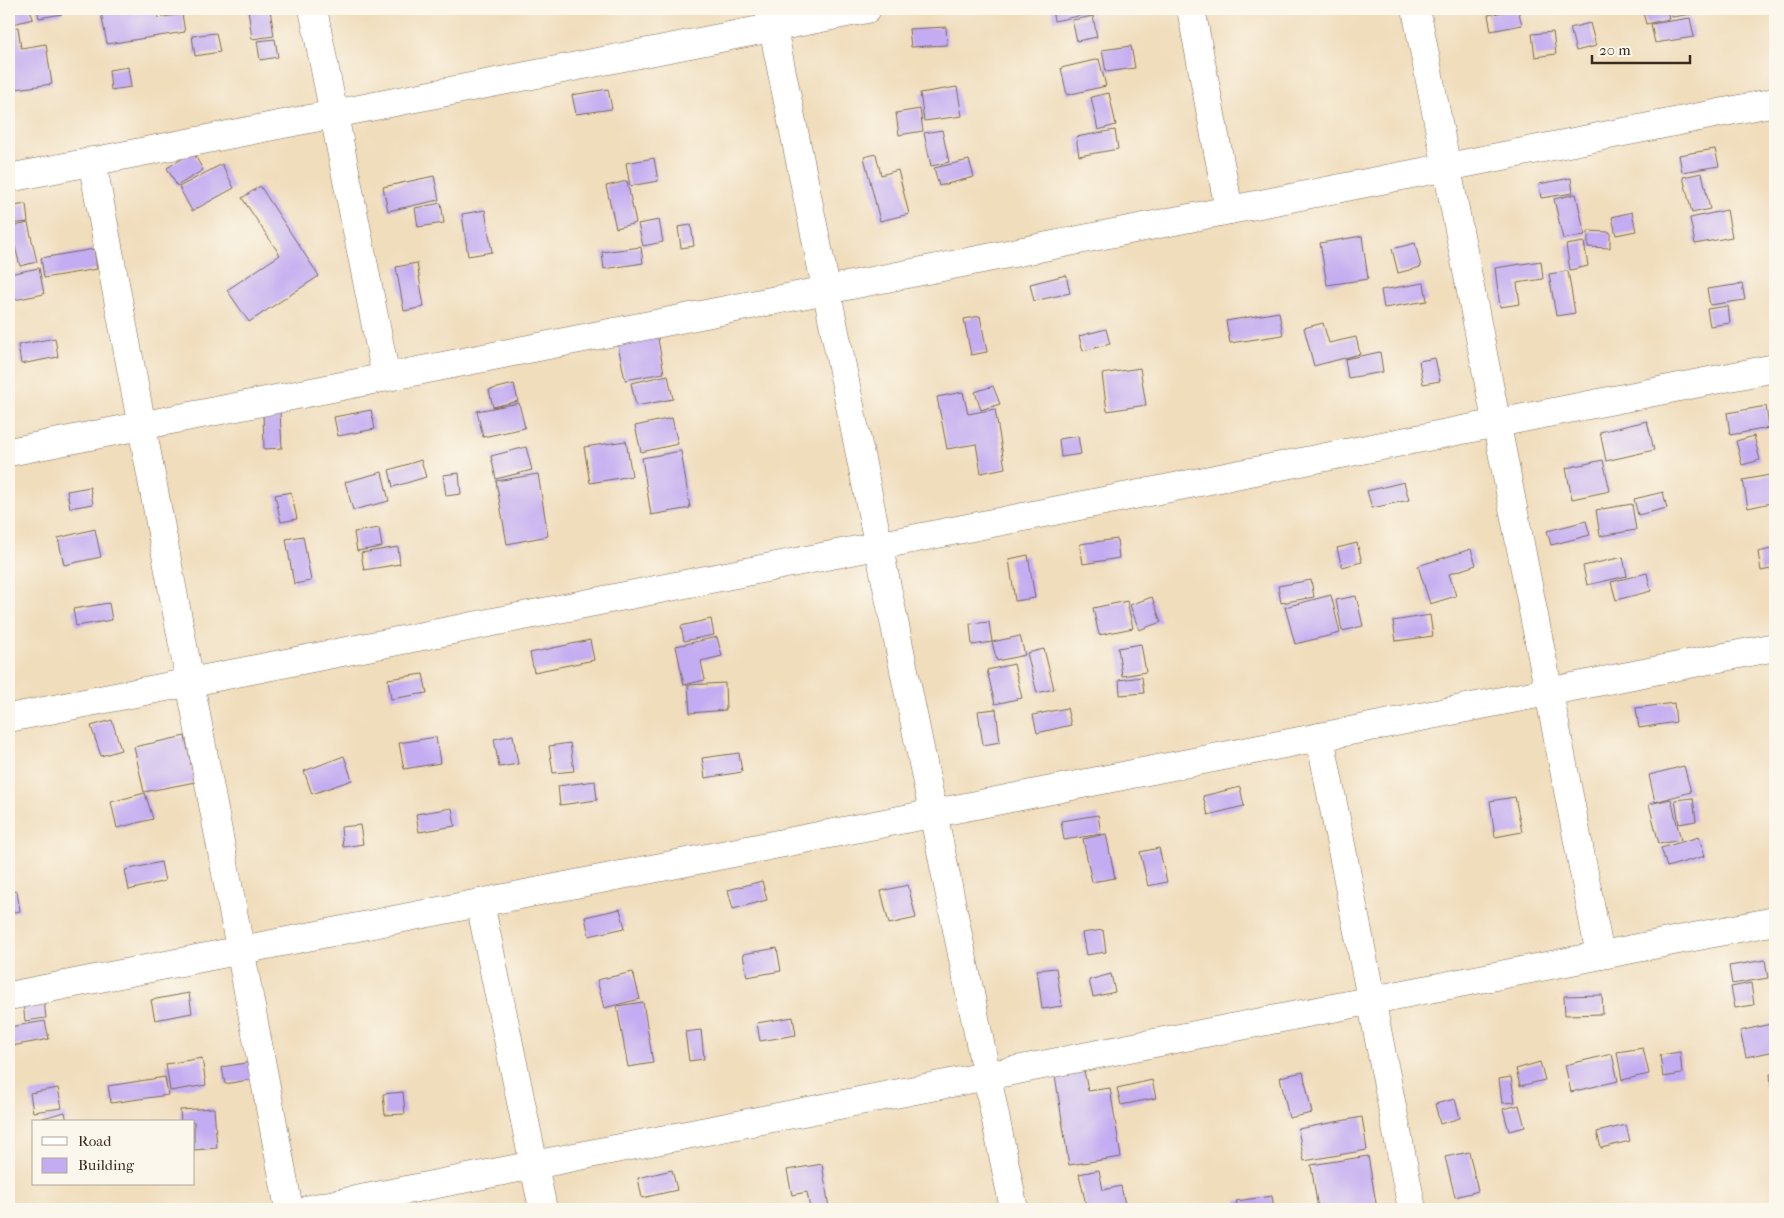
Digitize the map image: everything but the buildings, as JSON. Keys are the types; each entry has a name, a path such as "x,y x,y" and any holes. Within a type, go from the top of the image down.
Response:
{"street":[{"path":"313,9 386,377"},
{"path":"9,178 335,114 771,18 867,9"},
{"path":"1191,9 1229,210"},
{"path":"1416,9 1600,955"},
{"path":"771,18 1014,1209"},
{"path":"9,452 1775,102"},
{"path":"92,161 290,1209"},
{"path":"9,718 1775,368"},
{"path":"9,996 1775,647"},
{"path":"1320,737 1412,1209"},
{"path":"480,903 543,1209"},
{"path":"310,1209 1775,921"}]}
